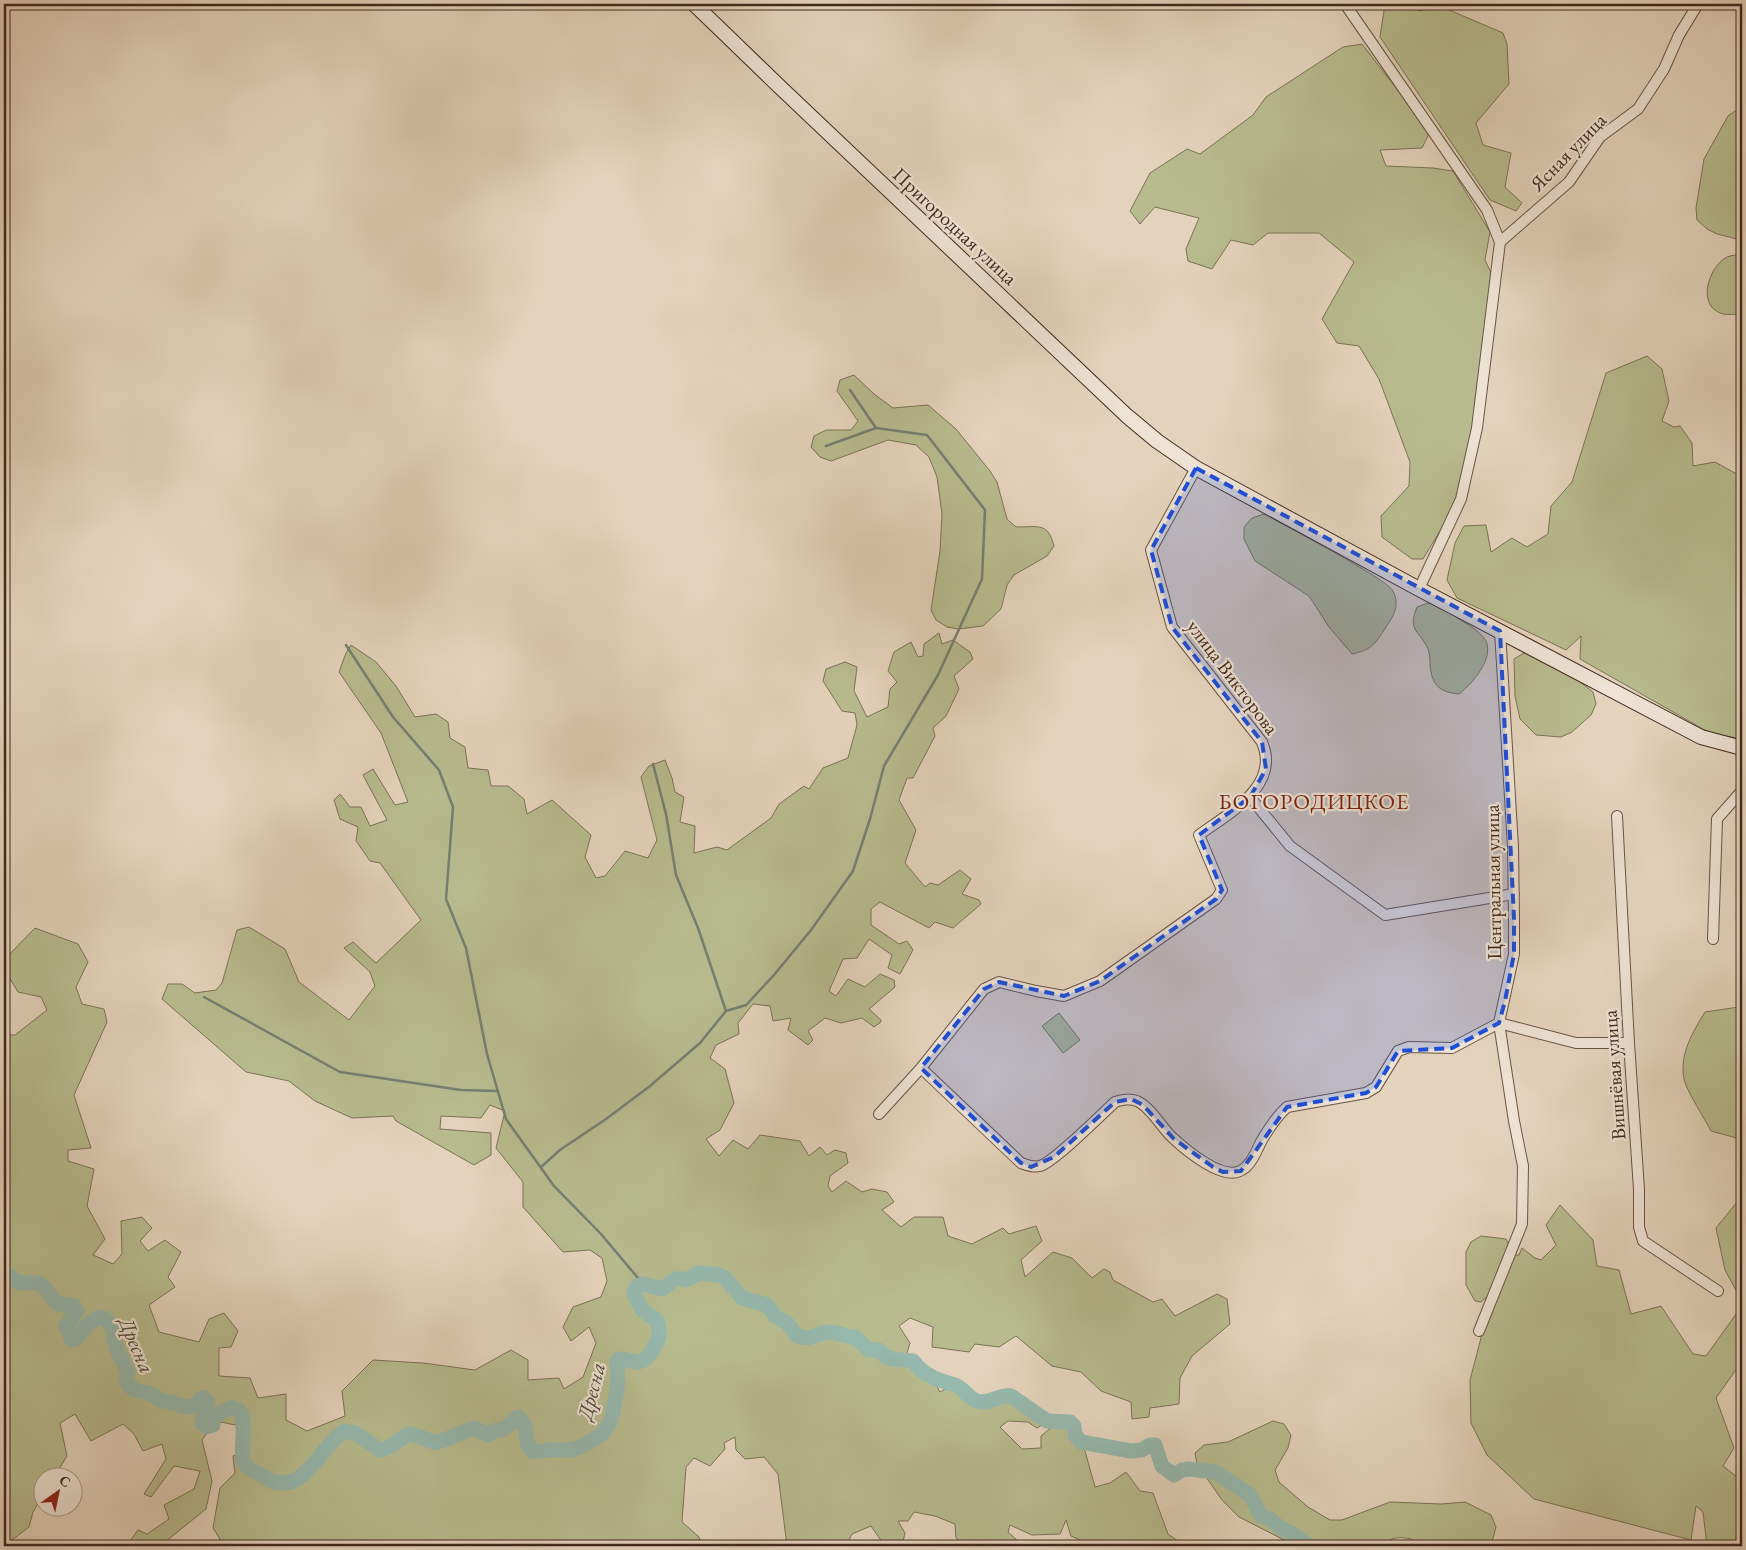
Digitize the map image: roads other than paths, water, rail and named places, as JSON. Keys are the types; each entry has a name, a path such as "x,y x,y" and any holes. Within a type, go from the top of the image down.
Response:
{"street":[{"name":"Пригородная улица","path":"694,4 782,90 1127,416 1196,468 1701,737 1742,748"},
{"path":"1345,4 1487,210 1500,242 1477,428 1461,499 1420,589"},
{"name":"Ясная улица","path":"1500,242 1569,182 1600,137 1638,109 1664,69 1679,35 1698,4"},
{"name":"улица Викторова","path":"921,1068 984,989 999,982 1064,996 1100,981 1216,898 1222,890 1199,835 1250,797 1261,780 1267,761 1266,750 1262,742 1172,627 1151,550 1196,468"},
{"name":"Центральная улица","path":"1479,1331 1522,1224 1523,1166 1499,1024 1514,954 1512,847 1500,631"},
{"path":"1713,939 1717,819 1742,793"},
{"path":"1250,797 1290,846 1385,915 1514,894"},
{"name":"Вишнёвая улица","path":"1617,816 1639,1189 1639,1226 1643,1241 1718,1291"},
{"path":"879,1114 921,1068 1021,1162 1031,1166 1040,1166 1054,1157 1114,1102 1130,1099 1143,1105 1174,1139 1198,1158 1223,1172 1234,1173 1241,1171 1250,1164 1263,1138 1278,1115 1287,1107 1366,1093 1376,1087 1398,1051 1410,1047 1452,1048 1499,1024 1576,1044 1629,1043"}],"waterway":[{"path":"850,390 876,428"},
{"path":"726,1011 746,1005 774,975 811,930 853,871 870,819 884,766 938,675 982,579 985,510 927,435 876,428 826,446"},
{"path":"346,645 393,717 439,770 453,807 446,899 466,948 487,1054 506,1119 554,1186 601,1234 643,1284"},
{"path":"541,1167 560,1150 650,1086 700,1043 726,1011 698,928 676,875 666,814 653,764"},
{"path":"204,997 340,1072 461,1090 498,1091"},
{"name":"Дресна","path":"4,1274 20,1283 39,1283 57,1304 74,1306 77,1311 66,1326 72,1340 76,1339 86,1326 95,1319 100,1317 107,1320 112,1328 116,1347 128,1373 126,1381 131,1388 152,1394 160,1400 184,1407 195,1406 201,1398 204,1398 208,1402 203,1413 202,1423 207,1427 213,1425 215,1418 219,1414 232,1407 240,1411 243,1424 242,1453 245,1464 253,1471 277,1483 289,1482 300,1477 336,1438 345,1431 355,1433 380,1450 390,1447 408,1435 416,1435 434,1442 475,1428 488,1435 493,1431 504,1429 518,1417 524,1424 528,1443 533,1452 570,1450 581,1447 601,1435 609,1424 618,1383 617,1362 619,1359 636,1362 646,1359 652,1352 658,1339 657,1320 642,1310 634,1294 636,1287 643,1284 662,1289 675,1280 685,1280 699,1273 719,1275 725,1278 742,1298 767,1305 775,1316 787,1323 797,1336 807,1338 831,1332 855,1337 869,1350 879,1350 890,1358 913,1361 927,1374 958,1386 977,1401 986,1402 1002,1396 1011,1396 1047,1421 1070,1422 1074,1426 1075,1435 1081,1442 1131,1451 1142,1450 1150,1445 1155,1445 1162,1466 1174,1475 1182,1470 1189,1469 1215,1472 1250,1495 1261,1516 1270,1519 1281,1528 1312,1546"}],"district":[{"name":"БОГОРОДИЦКОЕ","path":"1314,801"}]}
